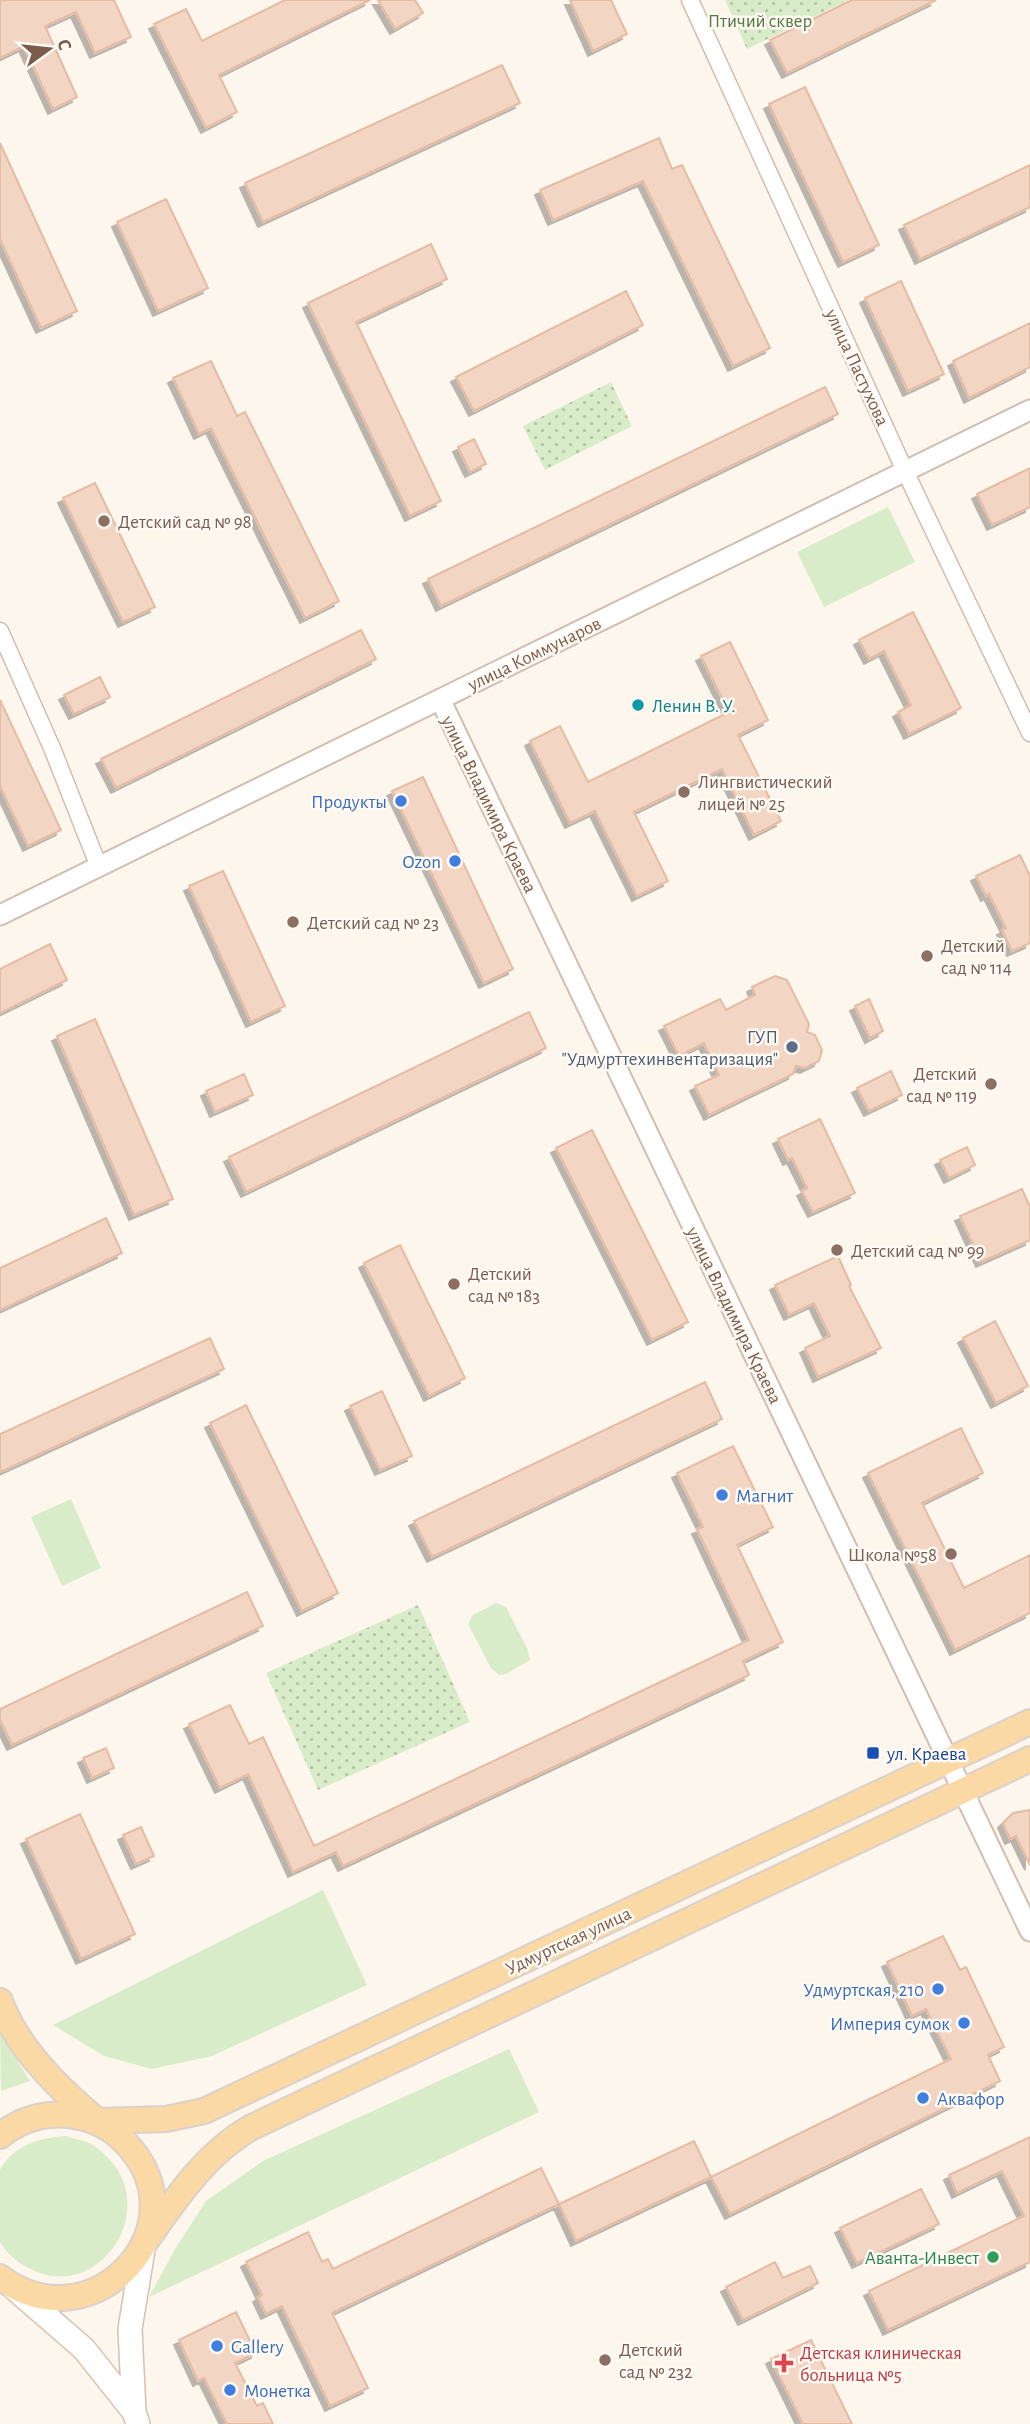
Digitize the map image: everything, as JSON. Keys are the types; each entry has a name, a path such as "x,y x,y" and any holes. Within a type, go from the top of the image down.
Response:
{"main road":[{"name":"Удмуртская улица","path":"97,2121 166,2119 204,2111 1030,1722"},
{"name":"Удмуртская улица","path":"7,2282 43,2298 74,2298 103,2288 128,2269 189,2182 216,2154 250,2127 1030,1759"},
{"path":"0,2001 5,2015 65,2094 121,2137 139,2159 150,2187 152,2216 144,2244 130,2329 136,2418"},
{"path":"0,2136 11,2126 39,2115 68,2113 97,2121"},
{"path":"7,2282 84,2349 136,2418"}],"street":[{"name":"улица Пастухова","path":"690,0 905,471 1030,733"},
{"name":"улица Коммунаров","path":"0,915 1030,410"},
{"path":"0,631 52,748 99,867"},
{"name":"улица Владимира Краева","path":"440,699 1030,1931"}],"green space":[{"name":"Птичий сквер","path":"725,0 849,0 747,49"},
{"path":"611,382 632,426 545,470 523,426"},
{"path":"888,507 915,562 824,607 797,552"},
{"path":"71,1499 101,1568 62,1586 31,1517"},
{"path":"496,1603 506,1607 527,1648 530,1660 506,1674 499,1675 491,1668 468,1624 473,1615"},
{"path":"418,1605 470,1722 318,1790 266,1673"},
{"path":"323,1890 367,1985 212,2056 152,2069 104,2056 53,2025"},
{"path":"0,2032 30,2081 1,2091"},
{"path":"509,2049 539,2112 149,2297 175,2249 206,2201 263,2161"},
{"path":"66,2136 91,2144 103,2152 115,2166 125,2187 127,2208 123,2229 113,2248 99,2263 80,2273 59,2277 37,2272 26,2266 11,2256 0,2242 0,2170 12,2154 28,2144"}],"building":[{"path":"0,0 114,0 131,37 95,53 76,12 45,26 77,97 53,109 24,46 0,58"},
{"path":"285,0 370,0 219,75 237,112 206,128 154,24 186,9 202,41"},
{"path":"378,0 415,0 423,13 395,29"},
{"path":"570,0 611,0 627,34 593,51"},
{"path":"852,0 936,0 787,73 770,40"},
{"path":"502,65 520,103 263,222 245,183"},
{"path":"805,87 879,245 843,262 769,104"},
{"path":"659,138 672,169 682,165 770,348 733,366 643,181 553,220 540,190"},
{"path":"0,143 77,311 41,328 0,239"},
{"path":"1030,165 1030,207 920,259 904,225"},
{"path":"166,199 208,288 158,311 117,222"},
{"path":"431,244 447,279 356,322 441,501 410,516 308,303"},
{"path":"901,281 944,374 908,391 865,298"},
{"path":"626,291 643,325 474,411 456,377"},
{"path":"1030,323 1030,367 969,398 953,361"},
{"path":"211,361 237,416 245,412 339,601 305,618 211,428 199,434 173,378"},
{"path":"825,387 838,414 441,606 428,579"},
{"path":"474,439 486,464 470,472 458,447"},
{"path":"1030,468 1030,507 992,525 977,494"},
{"path":"95,483 155,607 123,622 63,498"},
{"path":"913,612 961,708 909,734 898,712 911,705 884,651 869,659 859,640"},
{"path":"361,630 376,659 116,788 101,759"},
{"path":"730,642 768,720 738,735 781,821 754,835 722,769 634,812 668,881 637,896 595,811 570,823 530,741 560,726 588,782 729,712 701,656"},
{"path":"100,677 110,697 74,714 64,695"},
{"path":"0,700 61,830 28,846 0,786"},
{"path":"423,777 513,969 484,983 392,791"},
{"path":"1020,855 1030,876 1030,943 1012,951 1002,930 1006,928 989,894 986,896 976,876"},
{"path":"223,871 285,1006 251,1022 189,886"},
{"path":"50,944 67,980 0,1013 0,969"},
{"name":"ГУП \"Удмурттехинвентаризация\"","path":"775,976 787,980 809,1024 807,1032 815,1035 822,1050 819,1061 805,1068 796,1066 793,1074 709,1115 695,1086 719,1075 704,1043 679,1056 664,1026 720,999 726,1010 755,995 752,987"},
{"path":"869,999 883,1031 870,1038 855,1006"},
{"path":"529,1012 546,1048 246,1192 229,1157"},
{"path":"95,1019 173,1199 134,1215 57,1036"},
{"path":"891,1071 902,1095 869,1111 857,1088"},
{"path":"244,1074 253,1095 215,1112 206,1091"},
{"path":"820,1119 855,1193 813,1212 802,1191 807,1188 792,1158 788,1160 778,1139"},
{"path":"592,1130 688,1322 652,1340 556,1148"},
{"path":"967,1147 975,1165 949,1178 940,1160"},
{"path":"1022,1189 1030,1207 1030,1240 981,1262 960,1216"},
{"path":"106,1218 122,1253 0,1310 0,1268"},
{"path":"400,1245 465,1378 429,1396 364,1263"},
{"path":"838,1256 851,1285 849,1286 881,1348 818,1377 805,1348 830,1336 814,1303 789,1315 775,1285"},
{"path":"995,1321 1028,1386 996,1403 963,1338"},
{"path":"210,1338 224,1369 0,1472 0,1434"},
{"path":"705,1382 722,1419 432,1557 414,1521"},
{"path":"382,1391 412,1456 380,1470 350,1406"},
{"path":"246,1405 338,1593 302,1611 210,1423"},
{"path":"961,1428 983,1473 922,1503 964,1588 1030,1555 1030,1613 955,1650 868,1473"},
{"path":"733,1446 773,1527 737,1545 783,1642 743,1661 749,1675 343,1866 336,1852 293,1872 248,1774 220,1788 189,1724 230,1705 249,1744 263,1737 314,1846 749,1640 697,1529 703,1527 677,1473"},
{"path":"247,1592 263,1626 12,1745 0,1720 0,1709"},
{"path":"106,1748 114,1768 92,1778 83,1758"},
{"path":"1030,1810 1030,1865 1016,1836 1010,1839 1003,1823 1013,1813"},
{"path":"80,1814 135,1934 81,1959 26,1839"},
{"path":"141,1827 154,1856 136,1864 123,1835"},
{"path":"943,1936 960,1970 966,1967 1004,2047 988,2055 1000,2081 730,2214 711,2177 951,2059 926,2009 912,2016 887,1962"},
{"path":"1030,2137 1030,2262 888,2330 869,2291 1024,2216 1002,2171 957,2193 949,2175"},
{"path":"694,2141 711,2177 576,2241 559,2204"},
{"path":"541,2168 559,2204 332,2313 368,2388 330,2406 282,2306 266,2314 258,2297 262,2295 246,2262 308,2232 322,2262 328,2259 333,2269"},
{"path":"921,2189 939,2224 857,2263 840,2228"},
{"path":"775,2262 783,2278 810,2266 818,2283 743,2320 726,2287"},
{"path":"236,2312 256,2353 235,2363 257,2406 263,2403 273,2424 227,2424 204,2378 198,2381 179,2340"},
{"path":"811,2340 852,2424 803,2424 771,2359"}],"place":[{"name":"Детский сад № 98","path":"104,521"},
{"name":"Ленин В. У.","path":"638,705"},
{"name":"Лингвистический лицей № 25","path":"684,792"},
{"name":"Продукты","path":"401,801"},
{"name":"Ozon","path":"455,861"},
{"name":"Детский сад № 23","path":"293,922"},
{"name":"Детский сад № 114","path":"927,956"},
{"name":"ГУП \"Удмурттехинвентаризация\"","path":"792,1047"},
{"name":"Детский сад № 119","path":"991,1084"},
{"name":"Детский сад № 99","path":"837,1250"},
{"name":"Детский сад № 183","path":"454,1284"},
{"name":"Магнит","path":"722,1495"},
{"name":"Школа №58","path":"951,1554"},
{"name":"ул. Краева","path":"873,1753"},
{"name":"Удмуртская, 210","path":"938,1989"},
{"name":"Империя сумок","path":"964,2023"},
{"name":"Аквафор","path":"923,2098"},
{"name":"Аванта-Инвест","path":"993,2257"},
{"name":"Gallery","path":"217,2346"},
{"name":"Детский сад № 232","path":"605,2360"},
{"name":"Детская клиническая больница №5","path":"784,2363"},
{"name":"Монетка","path":"230,2390"}]}
